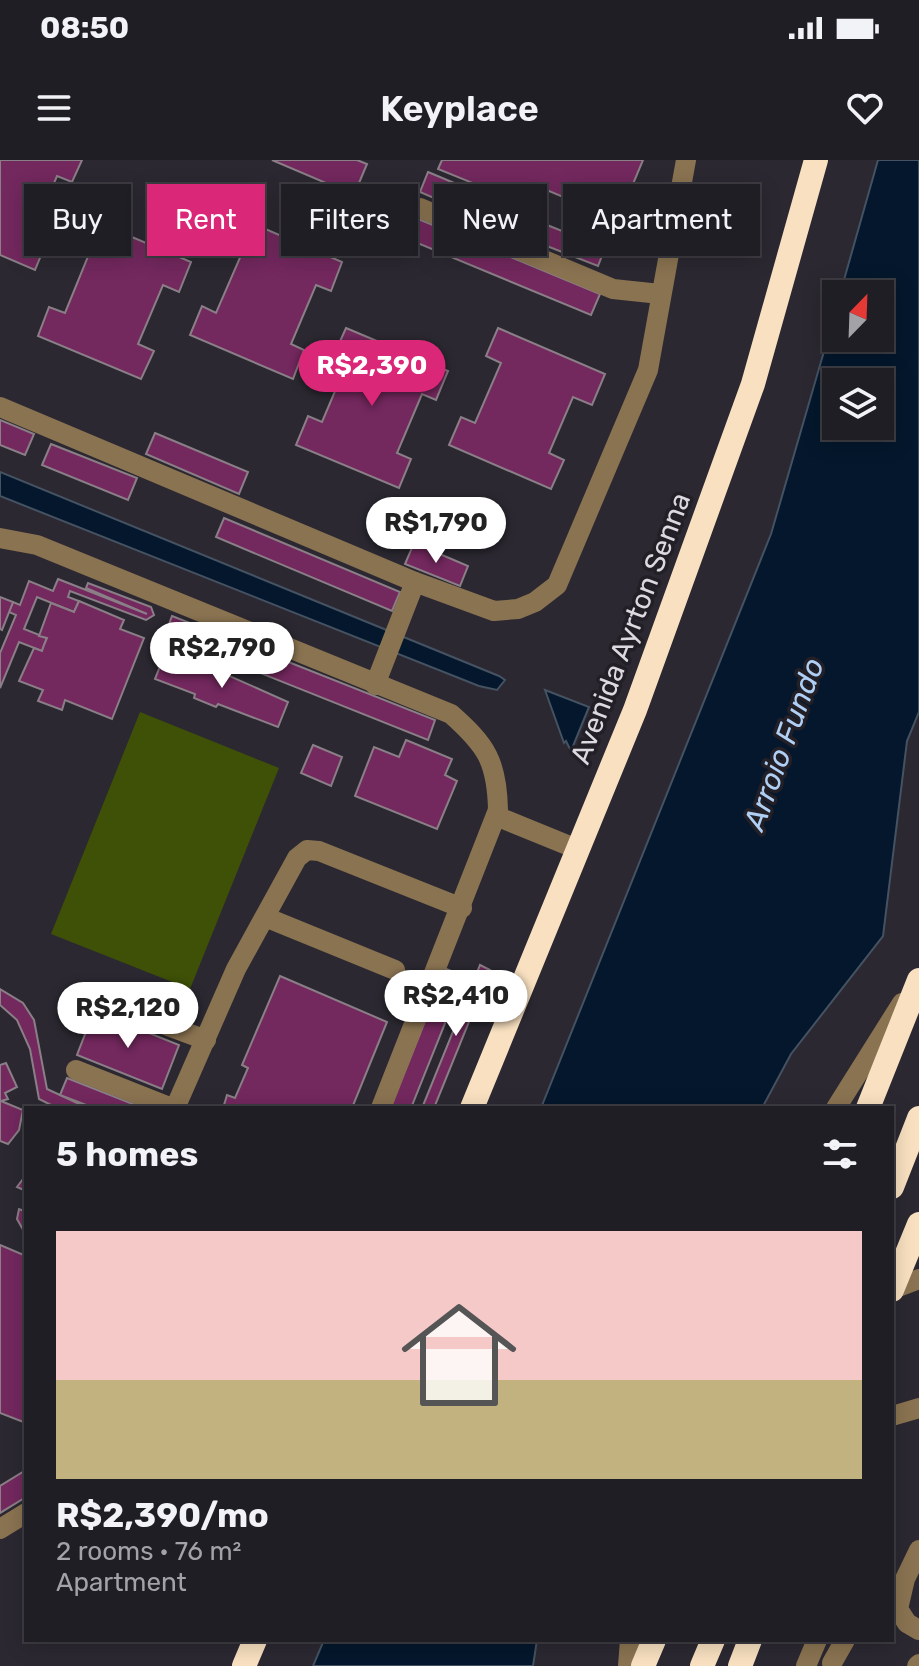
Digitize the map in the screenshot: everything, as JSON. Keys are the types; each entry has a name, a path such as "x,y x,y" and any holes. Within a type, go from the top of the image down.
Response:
{"highway":[{"name":"Avenida Ayrton Senna","path":"473,1106 635,710 753,384 816,160"},
{"path":"869,1106 919,978"},
{"path":"894,1182 919,1118"},
{"path":"894,1284 919,1224"},
{"path":"244,1666 254,1642"},
{"path":"643,1666 653,1642"},
{"path":"702,1666 712,1642"},
{"path":"740,1666 749,1642"}],"lane":[{"path":"0,407 415,582 494,611 518,609 535,602 557,585 648,370 686,160"},
{"path":"420,208 613,289 660,294"},
{"path":"0,538 37,545 451,714 481,741 493,768 498,792 496,816 382,1106"},
{"path":"375,685 415,582"},
{"path":"496,816 577,849"},
{"path":"174,1106 180,1101 236,969 297,858 307,850 319,851 462,908"},
{"path":"265,917 395,970"},
{"path":"837,1106 919,978"},
{"path":"109,1004 206,1040"},
{"path":"76,1070 167,1106"},
{"path":"894,1288 919,1279"},
{"path":"894,1415 919,1408"},
{"path":"0,1529 24,1514"},
{"path":"919,1550 895,1608 907,1623 919,1630"},
{"path":"628,1666 630,1642"},
{"path":"806,1666 816,1642"},
{"path":"832,1663 844,1642"}],"green space":[{"path":"140,712 279,768 190,989 51,934"}],"water":[{"name":"Arroio Fundo","path":"878,160 919,160 919,712 907,741 883,936 791,1054 763,1106 542,1106 771,534 824,352 894,352 894,280 844,280"},
{"path":"0,472 505,680 497,690 479,686 0,496"},
{"path":"545,690 589,707 571,751 566,741 564,743"},
{"path":"323,1642 537,1642 533,1666 313,1666"}],"building":[{"path":"0,160 82,160 72,182 57,176 54,184 24,184 24,256 41,256 35,270 0,255"},
{"path":"272,160 357,160 367,164 359,184 328,184"},
{"path":"442,160 643,160 633,184 563,184 563,197 547,190 547,184 475,184 438,169"},
{"path":"428,172 457,184 434,184 434,198 420,192"},
{"path":"418,219 434,225 434,250 418,243"},
{"path":"547,225 563,231 563,252 547,246"},
{"path":"265,229 281,236 281,256 328,256 342,262 331,291 316,285 291,344 304,350 293,379 190,335 202,306 216,313 241,256 265,256"},
{"path":"131,237 147,243 147,256 177,256 191,262 179,292 163,285 138,344 154,351 141,379 38,336 49,307 65,313 88,256 131,256"},
{"path":"449,256 508,256 600,294 591,315"},
{"path":"572,256 602,256 598,266"},
{"path":"346,328 448,371 436,400 422,394 397,453 411,459 399,488 296,445 308,416 322,422 347,363 333,357"},
{"path":"498,328 605,374 592,405 573,397 549,453 564,460 551,489 449,445 461,417 475,423 501,363 486,356"},
{"path":"0,420 34,434 25,455 0,445"},
{"path":"155,433 248,472 239,494 146,454"},
{"path":"51,444 137,478 128,500 42,465"},
{"path":"224,518 400,592 392,611 216,537"},
{"path":"414,543 468,566 460,586 405,564"},
{"path":"58,579 147,614 86,588 88,583 151,607 154,615 146,620 70,591 68,597 79,601 74,612 37,597 24,629 47,638 42,651 19,642 0,688 0,653 16,615 9,612 13,602 20,605 29,581 53,591"},
{"path":"0,597 13,602 2,630 0,629"},
{"path":"79,601 124,620 120,629 144,638 112,719 65,700 62,710 38,701 43,690 19,681 34,648 42,651 47,638 39,636 51,603 74,612"},
{"path":"172,616 435,720 428,740 165,635"},
{"path":"165,654 205,670 207,666 288,702 278,727 218,704 216,707 194,698 195,694 155,679"},
{"path":"406,740 452,759 445,775 457,781 437,829 355,796 374,747 399,757"},
{"path":"313,745 342,757 331,786 301,773"},
{"path":"480,965 490,970 435,1106 423,1106"},
{"path":"446,969 464,976 412,1106 391,1106"},
{"path":"280,976 387,1022 353,1106 226,1106 227,1095 235,1098 248,1068 242,1065"},
{"path":"0,989 23,1003 34,1020 47,1089 84,1106 53,1106 39,1099 30,1049 17,1020 0,1005"},
{"path":"94,1011 179,1045 162,1089 77,1055"},
{"path":"6,1063 17,1087 5,1093 8,1099 1,1101 23,1110 19,1130 8,1144 0,1141 0,1065"},
{"path":"67,1078 138,1106 89,1106 60,1095"},
{"path":"24,1178 24,1190 17,1187"},
{"path":"19,1209 24,1211 24,1231 17,1219"},
{"path":"0,1245 24,1255 24,1422 0,1413"},
{"path":"24,1471 24,1498 0,1513 0,1486"}]}
